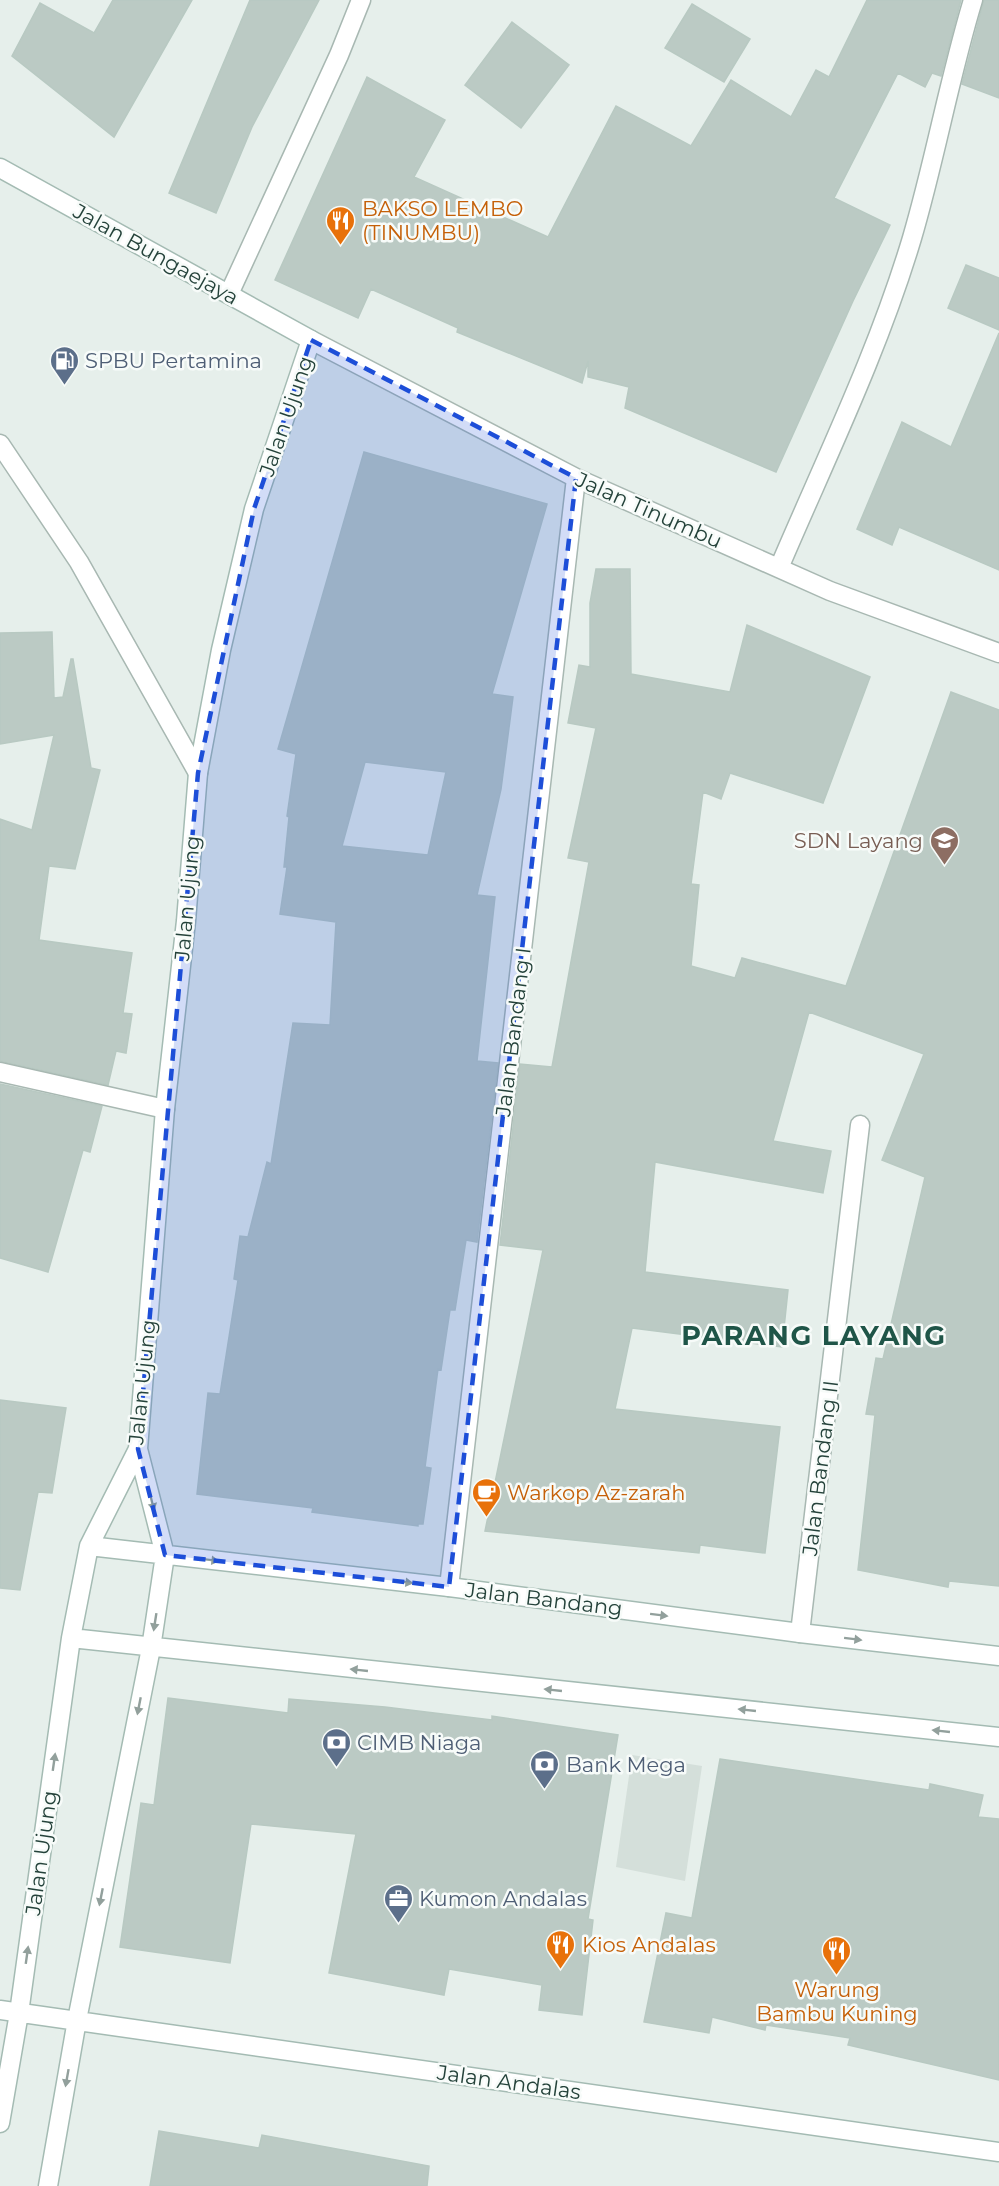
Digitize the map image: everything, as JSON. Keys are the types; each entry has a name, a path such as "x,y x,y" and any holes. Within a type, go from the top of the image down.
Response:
{"main road":[{"path":"229,294 339,55 361,0"},
{"path":"779,568 867,364 892,299 912,238 973,0"},
{"name":"Jalan Bungaejaya","path":"0,168 311,340"},
{"name":"Jalan Tinumbu","path":"311,340 576,478 830,591 999,653"},
{"name":"Jalan Ujung","path":"0,2123 19,2013 71,1638 89,1546 138,1449 165,1109 186,921 198,773 221,650 254,509 311,340"},
{"path":"0,444 79,562 198,773"},
{"name":"Jalan Bandang I","path":"449,1587 576,478"},
{"path":"0,1072 165,1109"},
{"name":"Jalan Bandang II","path":"800,1633 860,1125"},
{"path":"48,2186 77,2020 151,1648 165,1555 138,1449"},
{"name":"Jalan Bandang","path":"89,1546 449,1587 800,1633 999,1656"},
{"path":"71,1638 999,1737"},
{"name":"Jalan Andalas","path":"0,2010 999,2152"}],"highlighted area":[{"path":"311,340 576,478 449,1587 165,1555 138,1449 198,773 254,509"}],"shaded area":[{"path":"632,1755 702,1766 685,1881 616,1867"}],"building":[{"path":"113,0 192,0 114,137 12,56 40,3 94,33"},
{"path":"250,0 319,0 252,127 216,213 169,193"},
{"path":"867,0 961,0 941,76 932,73 925,87 898,73 834,198 890,225 776,472 625,408 629,387 588,377 588,361 582,383 457,332 458,328 371,289 358,318 275,280 367,77 445,120 414,177 548,237 616,106 691,146 731,80 791,117 816,70 829,77"},
{"path":"984,0 999,0 999,98 962,84"},
{"path":"692,4 750,39 724,82 665,48"},
{"path":"512,22 569,65 521,128 465,85"},
{"path":"966,265 999,278 999,330 948,308"},
{"path":"999,333 999,570 899,527 892,545 857,529 902,422 951,447"},
{"path":"364,452 547,504 492,694 513,697 501,789 477,895 495,897 477,1061 498,1063 477,1242 466,1240 455,1310 450,1310 441,1370 438,1369 425,1467 431,1468 423,1524 418,1524 418,1526 312,1512 313,1508 197,1494 208,1393 220,1394 238,1280 234,1279 240,1236 248,1237 267,1162 271,1164 293,1023 330,1025 336,922 280,914 287,867 284,867 289,817 287,816 296,754 278,749","holes":["365,762 446,772 428,855 342,846"]},
{"path":"596,569 630,569 631,674 730,692 747,625 870,677 823,803 730,773 721,799 703,792 691,884 699,885 691,966 735,978 742,958 846,986 951,692 999,710 999,1586 949,1581 948,1587 858,1570 875,1415 866,1414 876,1358 883,1359 925,1177 882,1160 924,1054 809,1012 773,1141 831,1151 823,1193 655,1162 645,1272 788,1290 782,1347 632,1328 615,1409 780,1427 765,1553 700,1545 699,1553 485,1531 543,1250 500,1245 520,1064 552,1067 589,862 568,858 596,728 568,723 579,665 590,667 590,603"},
{"path":"52,632 54,698 63,697 71,659 73,659 91,768 100,770 75,869 49,866 39,940 132,953 123,1013 132,1014 126,1053 116,1051 108,1085 0,1061 0,819 32,830 54,735 0,744 0,633"},
{"path":"0,1084 102,1106 90,1152 83,1150 48,1272 0,1258"},
{"path":"0,1400 66,1408 52,1493 38,1492 20,1590 0,1588"},
{"path":"168,1698 288,1713 289,1699 385,1707 492,1720 492,1716 618,1735 588,1919 593,1920 582,2015 539,2010 542,1985 449,1969 444,1995 329,1973 356,1834 251,1824 230,1963 120,1947 141,1803 154,1805"},
{"path":"720,1759 929,1790 930,1784 983,1795 978,1817 999,1819 999,2080 848,2045 850,2038 766,2025 765,2030 712,2017 709,2033 644,2022 666,1913 692,1918"},
{"path":"159,2131 259,2148 262,2135 429,2166 427,2186 150,2186"}],"place":[{"name":"BAKSO LEMBO (TINUMBU)","path":"341,246"},
{"name":"SPBU Pertamina","path":"64,386"},
{"name":"SDN Layang","path":"944,866"},
{"name":"Warkop Az-zarah","path":"486,1518"},
{"name":"CIMB Niaga","path":"336,1768"},
{"name":"Bank Mega","path":"545,1790"},
{"name":"Kumon Andalas","path":"398,1924"},
{"name":"Kios Andalas","path":"561,1970"},
{"name":"Warung Bambu Kuning","path":"837,1976"}],"district":[{"name":"PARANG LAYANG","path":"814,1335"}]}
